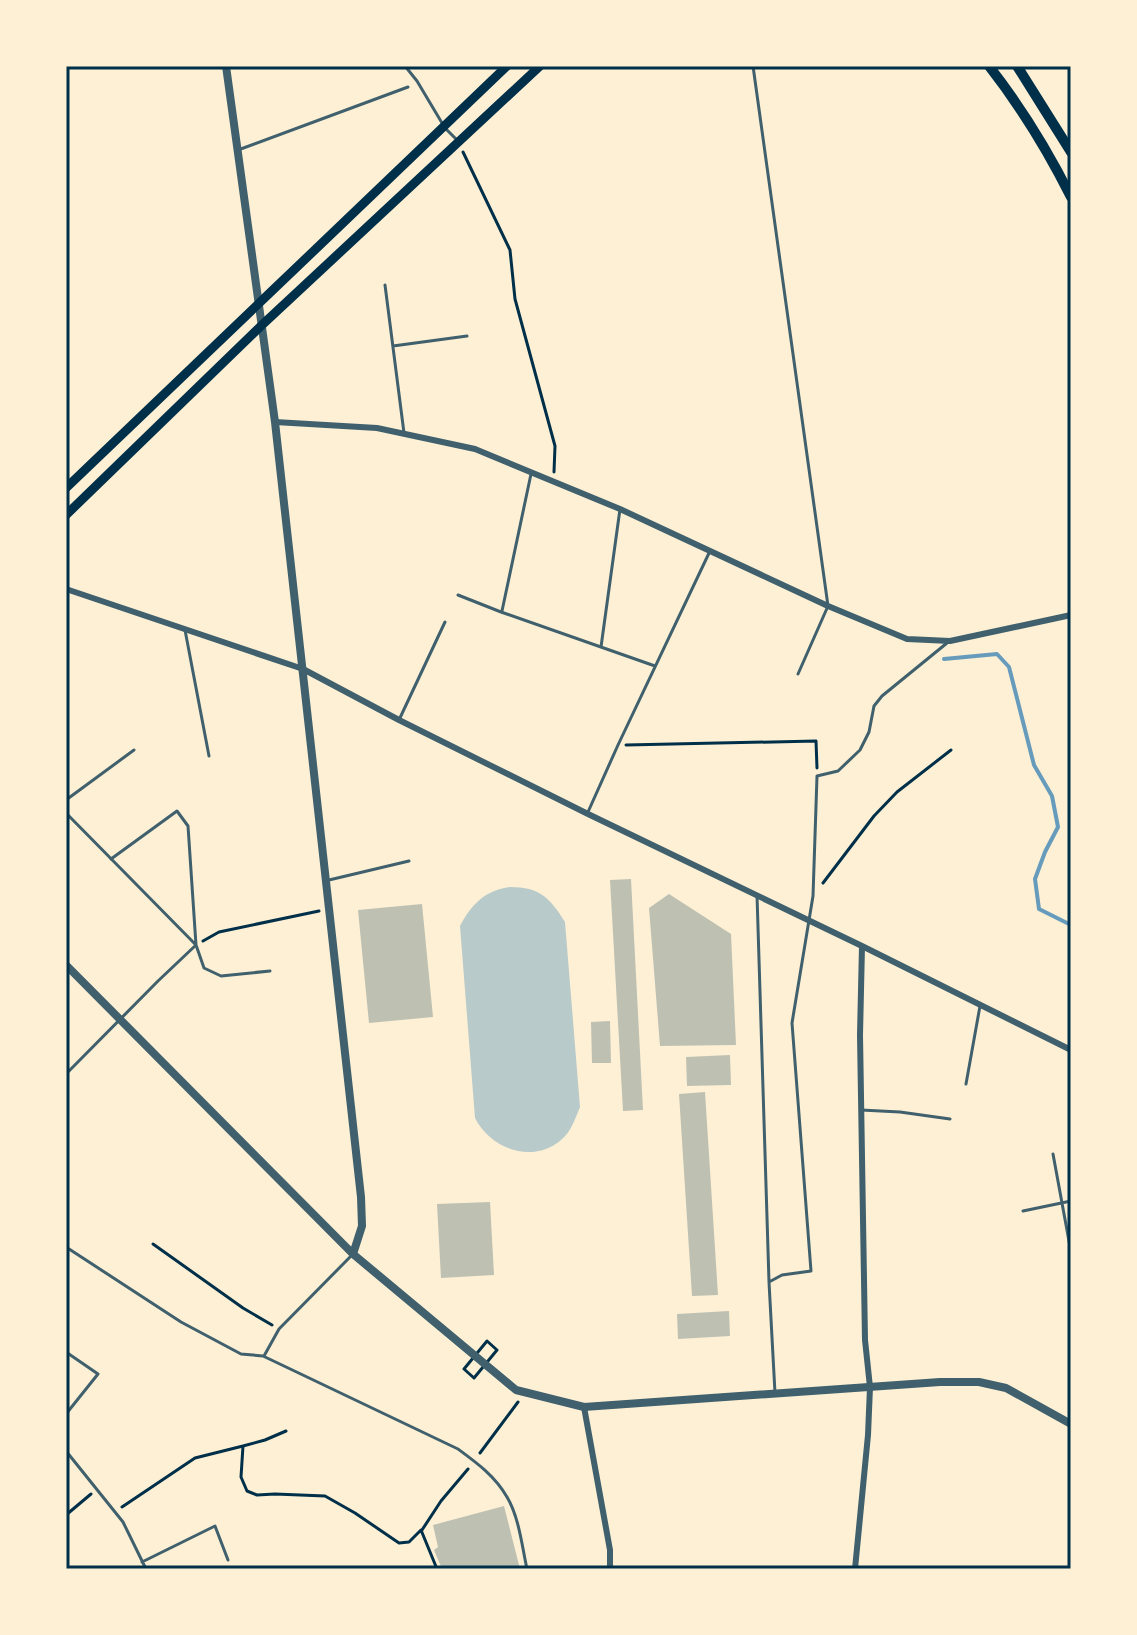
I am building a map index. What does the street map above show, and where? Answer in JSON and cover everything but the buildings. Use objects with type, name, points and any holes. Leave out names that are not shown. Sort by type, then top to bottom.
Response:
[{"type":"main road","points":[[66,488],[507,66]]},
{"type":"main road","points":[[66,515],[262,325],[540,66]]},
{"type":"main road","points":[[989,66],[1052,159],[1071,197]]},
{"type":"main road","points":[[1017,66],[1071,152]]},
{"type":"street","points":[[226,66],[275,422],[361,1197],[362,1226],[353,1254]]},
{"type":"street","points":[[275,422],[377,428],[475,449],[620,509],[828,606],[907,639],[950,641],[1071,615]]},
{"type":"street","points":[[66,589],[303,669],[588,814],[1071,1050]]},
{"type":"street","points":[[855,1569],[870,1387],[865,1340],[860,1035],[862,946]]},
{"type":"street","points":[[66,965],[353,1254],[516,1390],[584,1407],[940,1382],[979,1382],[1006,1388],[1071,1424]]},
{"type":"street","points":[[584,1407],[610,1550],[610,1569]]},
{"type":"lane","points":[[405,66],[458,142]]},
{"type":"lane","points":[[753,66],[828,606],[798,674]]},
{"type":"lane","points":[[238,150],[408,87]]},
{"type":"lane","points":[[385,285],[404,433]]},
{"type":"lane","points":[[393,346],[467,336]]},
{"type":"lane","points":[[501,612],[531,474]]},
{"type":"lane","points":[[601,647],[620,509]]},
{"type":"lane","points":[[588,814],[710,551]]},
{"type":"lane","points":[[458,595],[655,666]]},
{"type":"lane","points":[[399,720],[445,622]]},
{"type":"lane","points":[[185,629],[209,756]]},
{"type":"lane","points":[[769,1282],[782,1275],[811,1271],[792,1023],[813,896],[817,776],[838,771],[860,750],[869,732],[874,706],[882,696],[950,641]]},
{"type":"lane","points":[[66,800],[134,750]]},
{"type":"lane","points":[[110,859],[177,811],[188,826],[196,945],[204,968],[221,976],[270,971]]},
{"type":"lane","points":[[66,813],[196,945]]},
{"type":"lane","points":[[326,881],[409,861]]},
{"type":"lane","points":[[757,895],[775,1393]]},
{"type":"lane","points":[[66,1074],[196,945]]},
{"type":"lane","points":[[966,1084],[980,1005]]},
{"type":"lane","points":[[861,1110],[950,1119]]},
{"type":"lane","points":[[1053,1154],[1071,1252]]},
{"type":"lane","points":[[1023,1211],[1071,1201]]},
{"type":"lane","points":[[66,1247],[181,1322],[241,1354],[263,1356],[458,1449],[486,1470],[508,1498],[527,1569]]},
{"type":"lane","points":[[263,1356],[279,1329],[353,1254]]},
{"type":"lane","points":[[66,1352],[98,1374],[66,1414]]},
{"type":"lane","points":[[66,1451],[123,1522],[146,1569]]},
{"type":"lane","points":[[142,1562],[215,1526],[228,1560]]},
{"type":"path","points":[[458,142],[510,250],[515,299],[555,446],[553,483]]},
{"type":"path","points":[[618,745],[816,741],[817,776]]},
{"type":"path","points":[[813,896],[874,816],[897,792],[951,750]]},
{"type":"path","points":[[196,945],[219,932],[328,908]]},
{"type":"path","points":[[153,1244],[243,1308],[279,1329]]},
{"type":"path","points":[[482,1348],[487,1341],[497,1350]]},
{"type":"path","points":[[466,1367],[464,1369],[474,1378]]},
{"type":"path","points":[[115,1512],[195,1458],[265,1440],[286,1431]]},
{"type":"path","points":[[243,1446],[241,1477],[247,1491],[257,1495],[325,1496],[399,1543],[409,1542],[421,1530],[437,1569]]},
{"type":"path","points":[[66,1515],[97,1488]]},
{"type":"shaded area","points":[[510,887],[537,892],[554,906],[565,922],[580,1107],[564,1137],[550,1147],[525,1152],[501,1145],[482,1129],[475,1118],[460,926],[480,900],[493,891]]},
{"type":"waterway","points":[[944,659],[997,654],[1009,667],[1034,765],[1052,796],[1058,827],[1035,879],[1039,909],[1071,925]]}]
